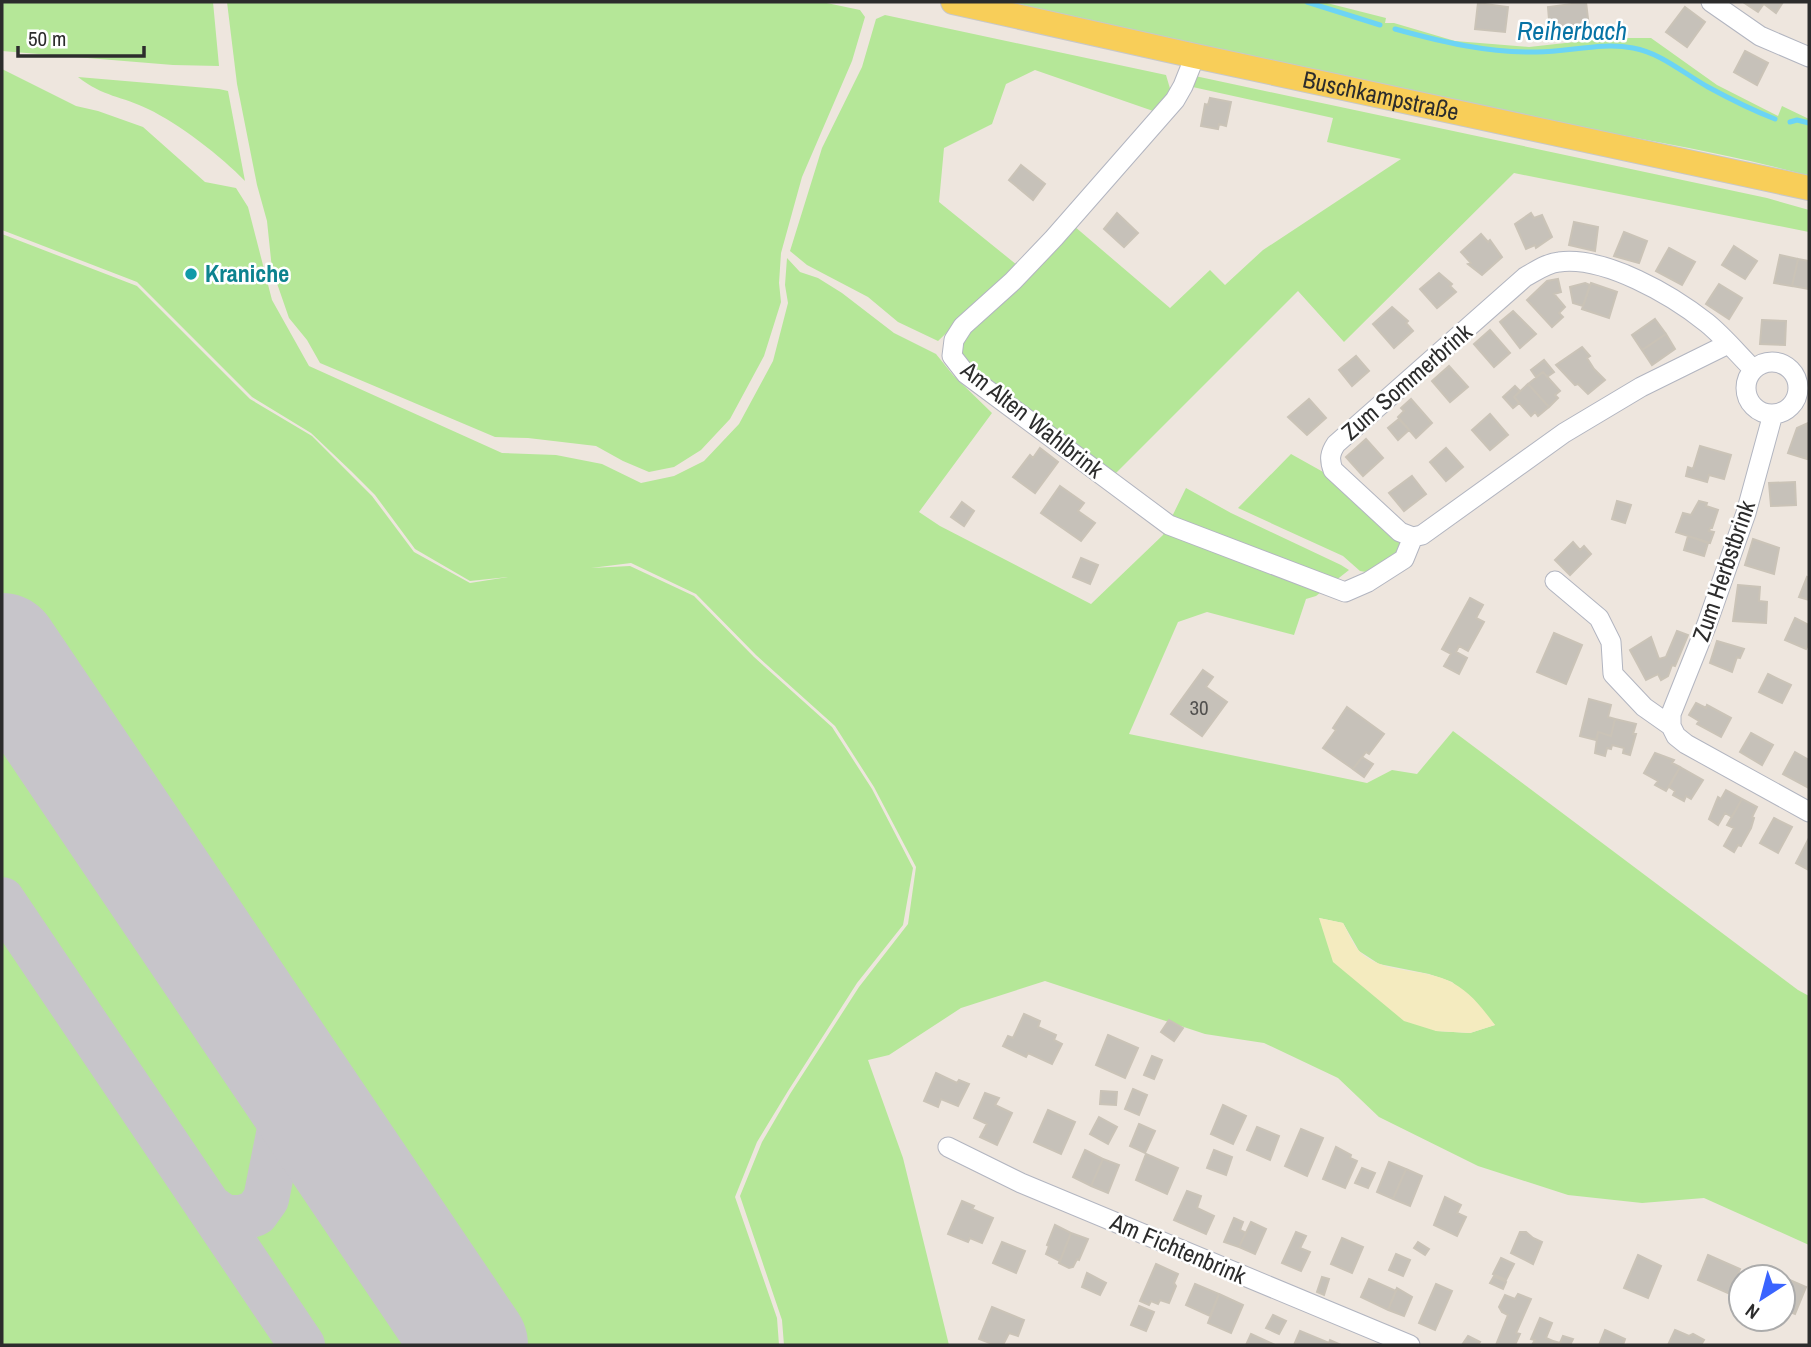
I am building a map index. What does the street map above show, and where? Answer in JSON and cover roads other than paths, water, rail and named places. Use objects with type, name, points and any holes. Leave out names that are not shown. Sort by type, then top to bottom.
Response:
[{"type":"main road","name":"Buschkampstraße","points":[[953,2],[1809,188]]},
{"type":"street","points":[[1711,2],[1760,36],[1809,57]]},
{"type":"street","name":"Am Alten Wahlbrink","points":[[1195,56],[1175,100],[1054,238],[1013,281],[963,326],[954,340],[952,356],[966,374],[1169,524],[1310,580],[1345,592],[1357,587],[1404,559],[1413,537]]},
{"type":"street","name":"Zum Sommerbrink","points":[[1413,537],[1400,532],[1334,470],[1330,462],[1331,453],[1336,444],[1525,277],[1541,267],[1576,261],[1624,275],[1683,306],[1708,324],[1753,369]]},
{"type":"street","points":[[1413,537],[1422,535],[1564,433],[1641,387],[1728,344]]},
{"type":"street","points":[[1768,362],[1779,363],[1804,384],[1793,404],[1784,412],[1773,414],[1758,410],[1747,396],[1746,385],[1753,369],[1768,362]]},
{"type":"street","name":"Zum Herbstbrink","points":[[1671,726],[1671,714],[1707,624],[1746,513],[1773,414]]},
{"type":"street","points":[[1555,581],[1599,618],[1611,642],[1614,674],[1644,706],[1671,726],[1676,736],[1809,812]]},
{"type":"street","name":"Am Fichtenbrink","points":[[948,1147],[1012,1179],[1410,1345]]},
{"type":"waterway","name":"Reiherbach","points":[[1307,2],[1380,25]]},
{"type":"waterway","name":"Reiherbach","points":[[1395,29],[1501,51],[1549,52],[1609,46],[1633,48],[1662,59],[1699,82],[1775,119]]},
{"type":"waterway","name":"Reiherbach","points":[[1790,122],[1797,120],[1809,123]]},
{"type":"place","name":"Kraniche","points":[[191,274]]}]
